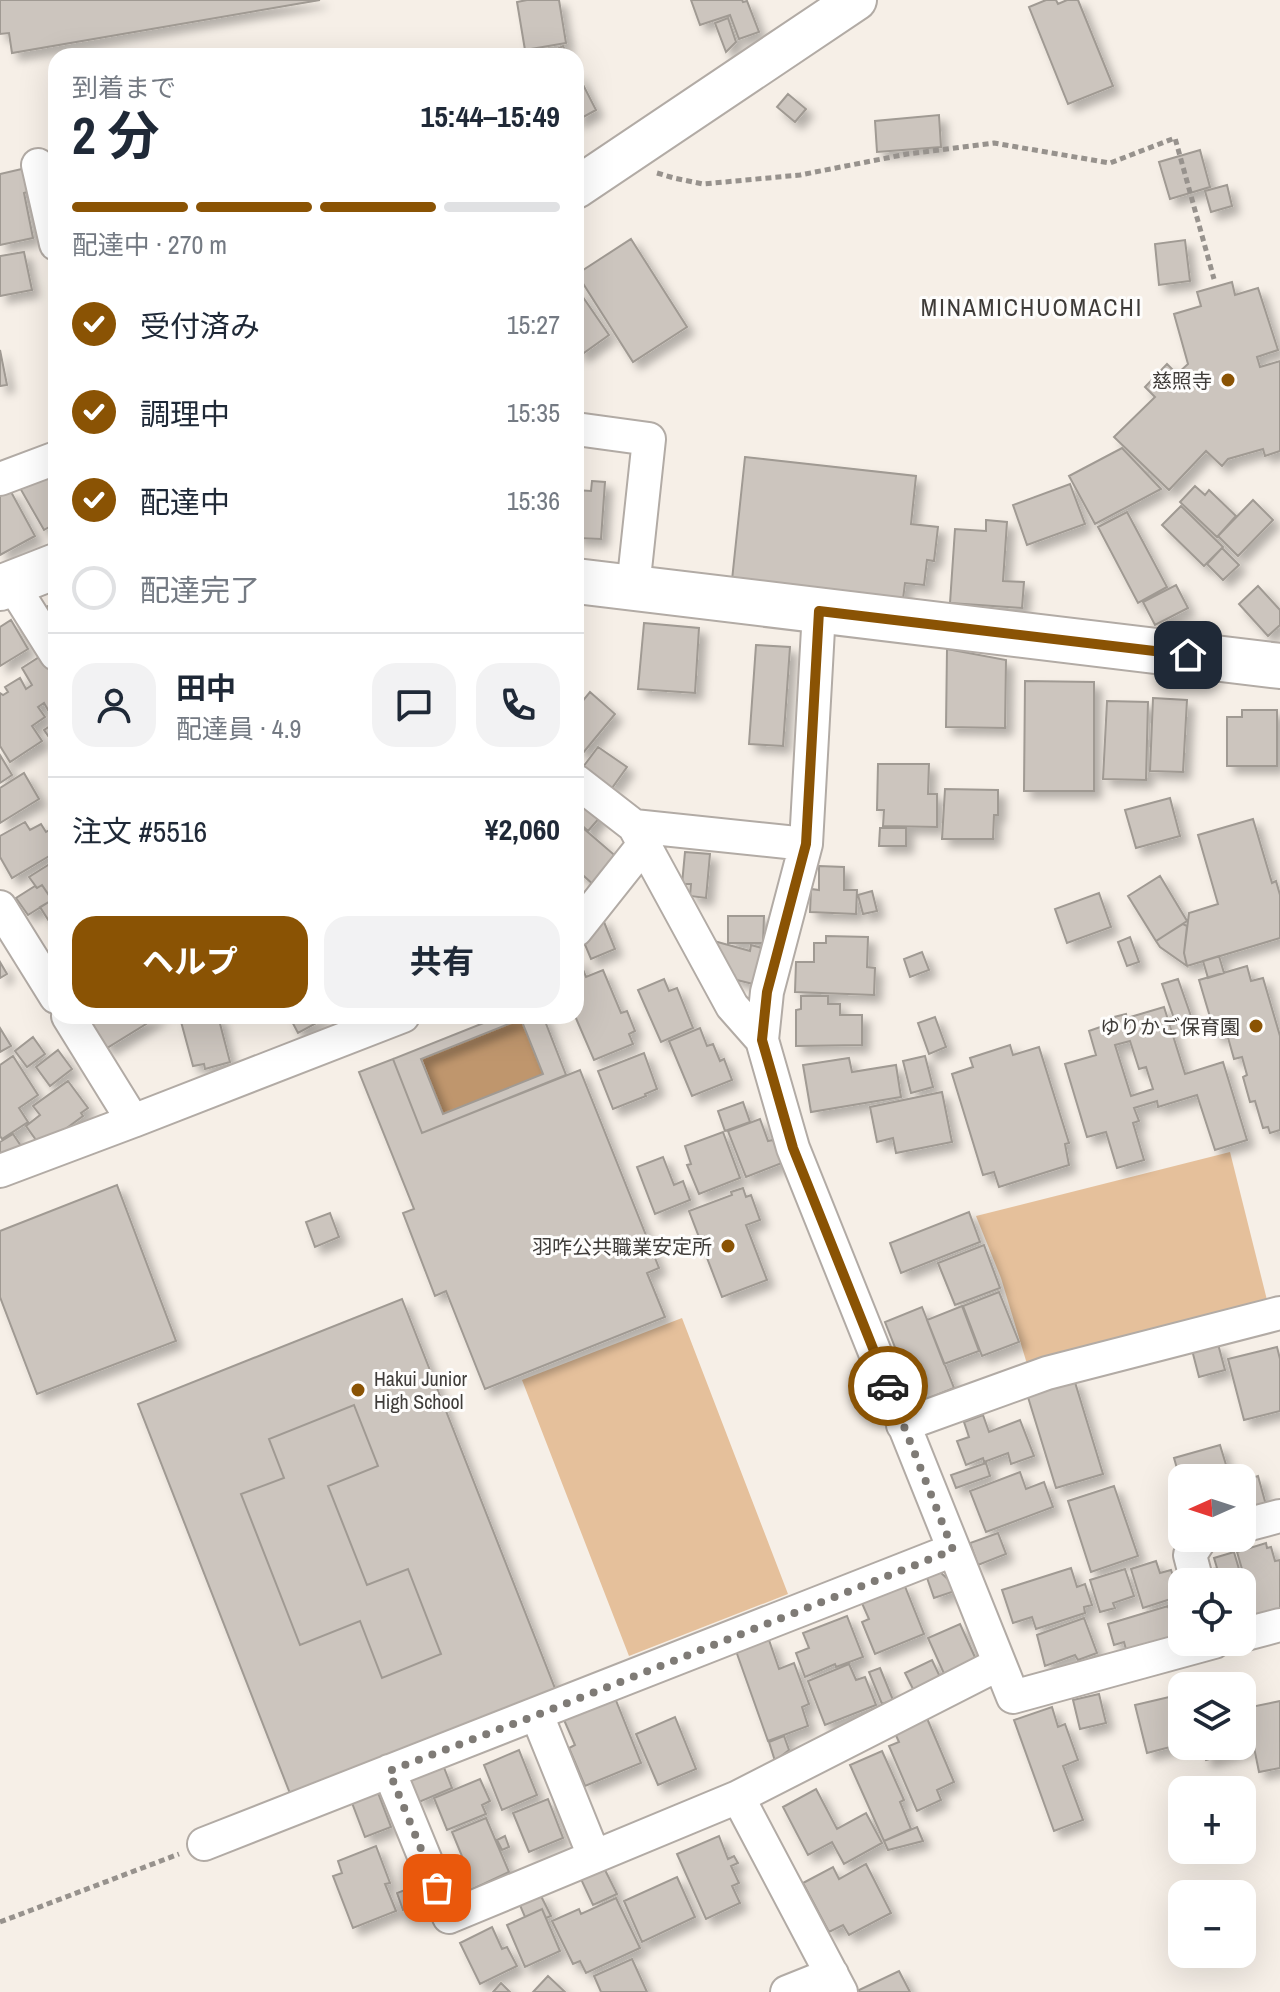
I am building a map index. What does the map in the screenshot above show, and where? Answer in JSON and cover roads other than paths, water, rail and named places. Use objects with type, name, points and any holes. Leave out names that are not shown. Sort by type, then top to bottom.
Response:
[{"type":"highway","points":[[4,585],[48,569]]},
{"type":"highway","points":[[584,582],[1280,666]]},
{"type":"street","points":[[584,182],[853,1]]},
{"type":"street","points":[[38,165],[48,209]]},
{"type":"street","points":[[584,430],[649,439],[633,588]]},
{"type":"street","points":[[0,479],[48,461]]},
{"type":"street","points":[[48,553],[4,585],[48,643]]},
{"type":"street","points":[[819,611],[806,844],[767,992],[762,1040],[793,1148],[1013,1697],[1168,1654]]},
{"type":"street","points":[[584,788],[640,834],[732,1006],[762,1040]]},
{"type":"street","points":[[640,834],[806,844]]},
{"type":"street","points":[[584,918],[640,834]]},
{"type":"street","points":[[0,907],[48,984]]},
{"type":"street","points":[[73,1024],[133,1121]]},
{"type":"street","points":[[0,1171],[382,1024]]},
{"type":"street","points":[[903,1425],[1047,1373],[1280,1313]]},
{"type":"street","points":[[1256,1522],[1280,1516]]},
{"type":"street","points":[[204,1844],[953,1550]]},
{"type":"street","points":[[1256,1631],[1280,1625]]},
{"type":"street","points":[[389,1771],[449,1917],[738,1797],[999,1664]]},
{"type":"street","points":[[537,1715],[594,1856]]},
{"type":"street","points":[[738,1797],[836,1983],[787,1992]]},
{"type":"place","name":"慈照寺","points":[[1228,380]]},
{"type":"place","name":"ゆりかご保育園","points":[[1256,1026]]},
{"type":"place","name":"羽咋公共職業安定所","points":[[728,1246]]},
{"type":"place","name":"Hakui Junior High School","points":[[358,1390]]},
{"type":"district","name":"MINAMICHUOMACHI","points":[[1032,307]]}]
